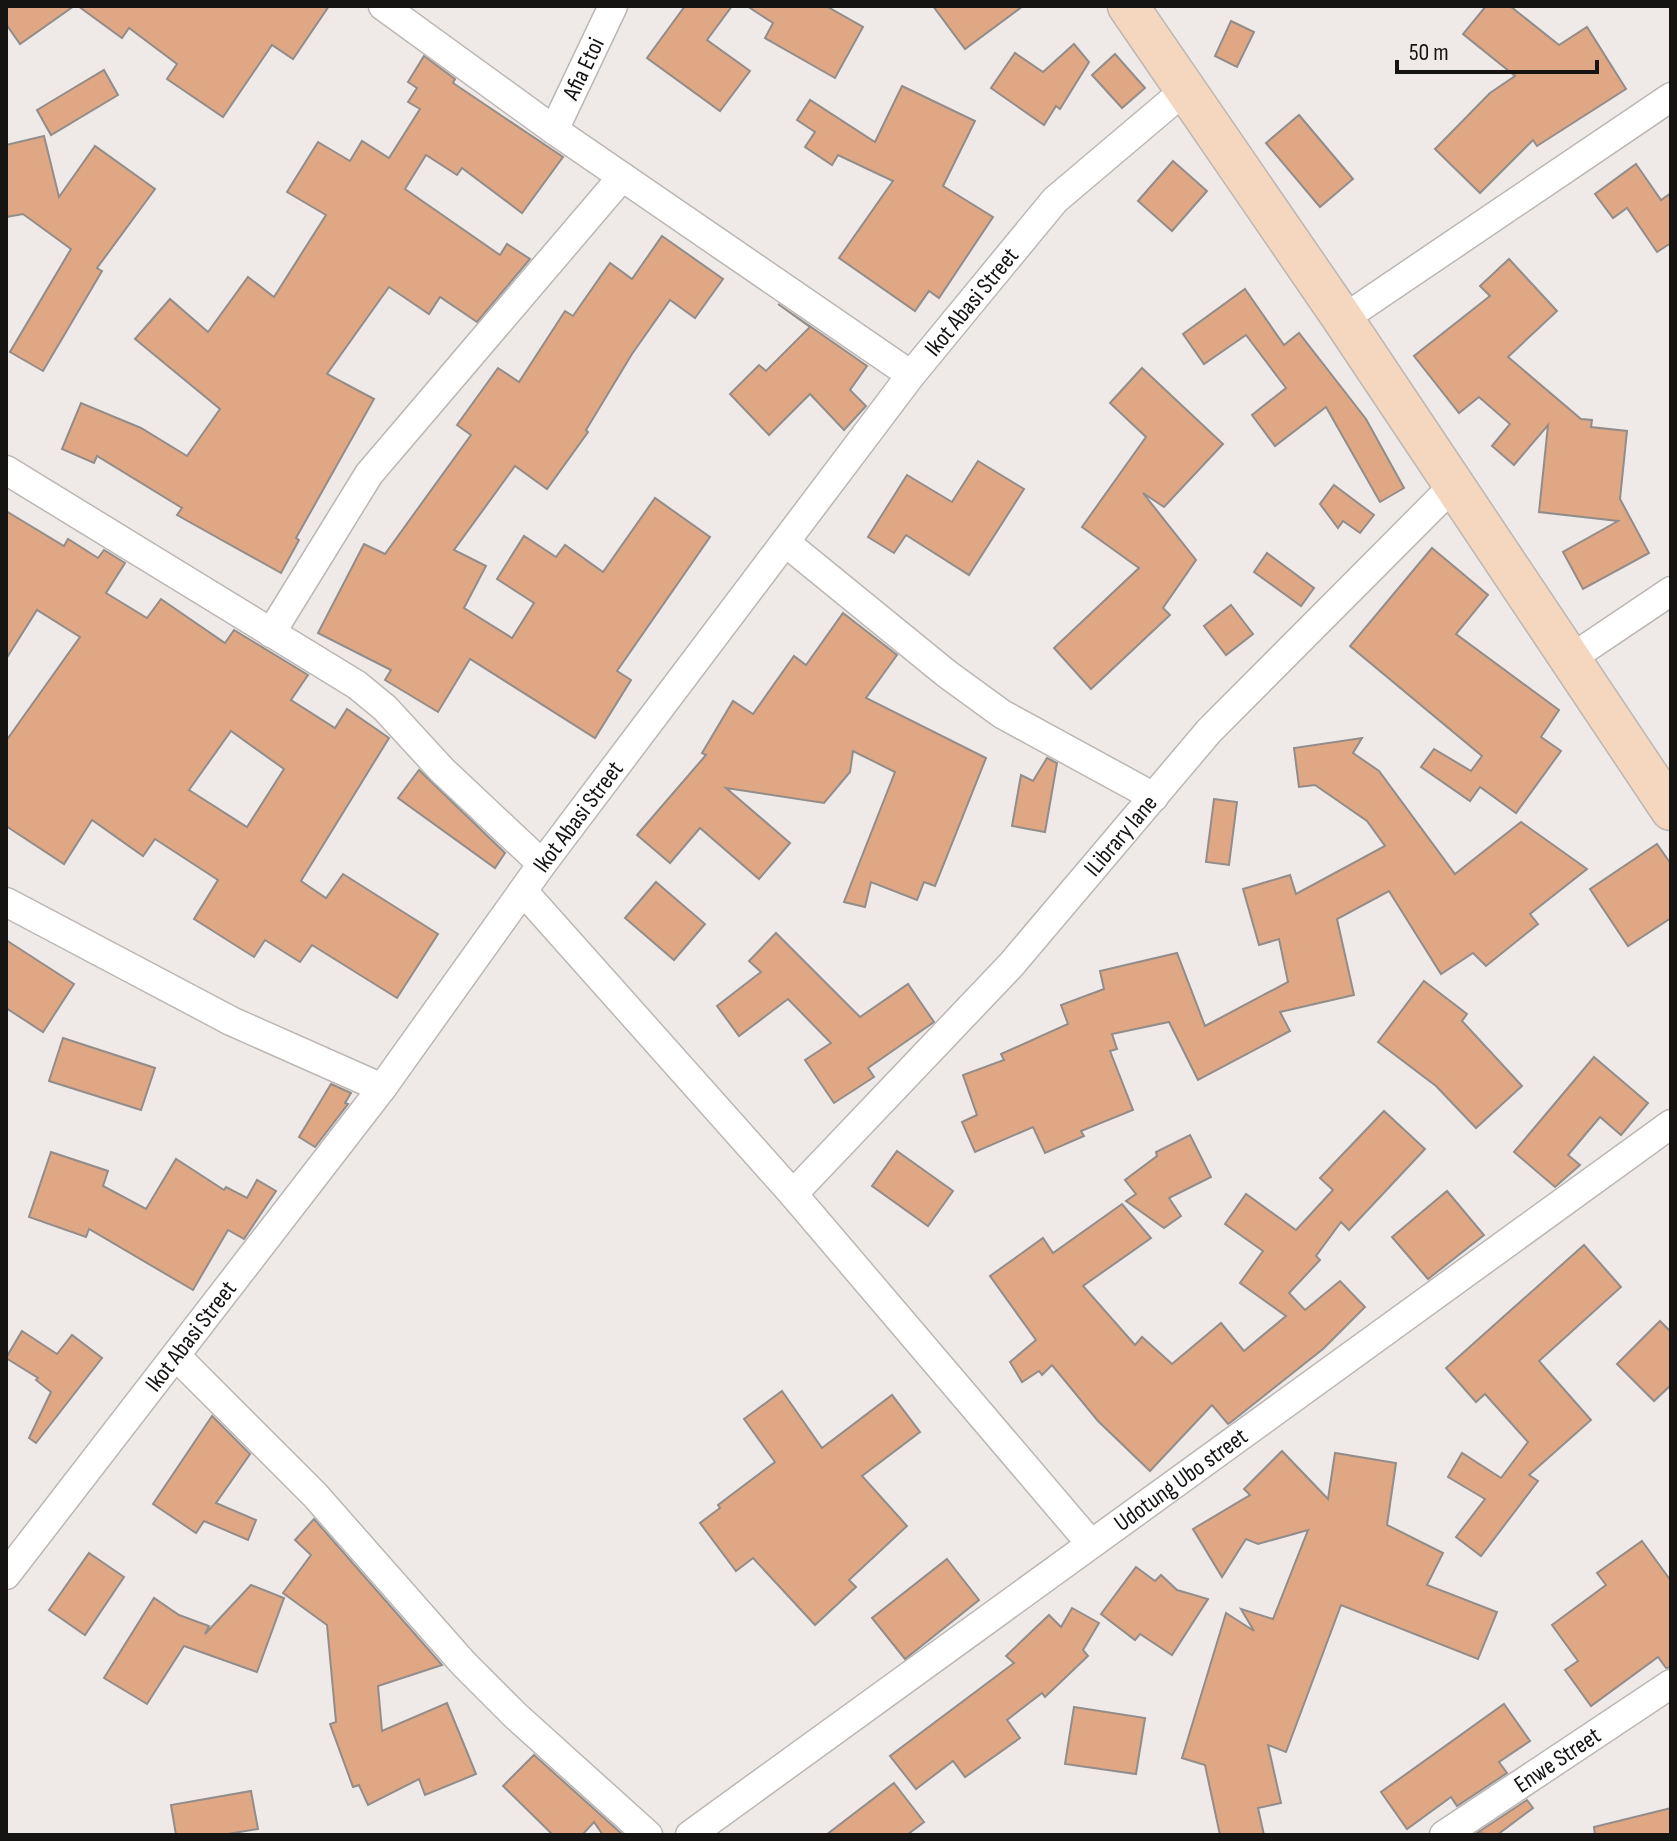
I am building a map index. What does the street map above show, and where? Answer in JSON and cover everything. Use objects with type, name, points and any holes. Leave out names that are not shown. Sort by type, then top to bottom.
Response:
[{"type":"street","points":[[383,6],[554,130],[911,375]]},
{"type":"street","name":"Afia Etoi","points":[[554,130],[613,6]]},
{"type":"street","points":[[1129,6],[1343,319],[1671,810]]},
{"type":"street","name":"Ikot Abasi Street","points":[[6,1575],[382,1088],[542,864],[911,375],[1055,200],[1185,90]]},
{"type":"street","points":[[1343,319],[1671,97]]},
{"type":"street","points":[[271,633],[369,474],[622,177]]},
{"type":"street","points":[[6,470],[357,685],[385,708],[442,770],[542,864]]},
{"type":"street","name":"lLibrary lane","points":[[793,1194],[1011,965],[1209,731],[1454,485]]},
{"type":"street","points":[[785,542],[947,674],[1002,714],[1154,797]]},
{"type":"street","points":[[1570,659],[1671,591]]},
{"type":"street","points":[[523,891],[793,1194],[1091,1544]]},
{"type":"street","points":[[6,902],[231,1021],[382,1088]]},
{"type":"street","name":"Udotung Ubo street","points":[[690,1835],[1671,1124]]},
{"type":"street","points":[[176,1356],[315,1495],[385,1578],[484,1684],[648,1835]]},
{"type":"street","name":"Enwe Street","points":[[1444,1835],[1671,1684]]},
{"type":"building","points":[[6,6],[74,6],[20,44],[6,24]]},
{"type":"building","points":[[78,6],[329,6],[293,59],[272,45],[223,117],[167,79],[177,64],[129,28],[122,38]]},
{"type":"building","points":[[685,6],[732,6],[707,40],[750,71],[720,111],[647,58]]},
{"type":"building","points":[[747,6],[826,6],[863,27],[835,78],[765,38],[773,23]]},
{"type":"building","points":[[933,6],[1023,6],[965,49]]},
{"type":"building","points":[[1486,6],[1510,6],[1559,45],[1587,27],[1626,89],[1537,146],[1533,140],[1480,193],[1435,149],[1490,93],[1515,76],[1463,34]]},
{"type":"building","points":[[1231,21],[1254,32],[1237,67],[1215,56]]},
{"type":"building","points":[[1074,44],[1089,62],[1060,109],[1056,106],[1044,125],[991,88],[1015,53],[1043,72]]},
{"type":"building","points":[[1115,54],[1145,88],[1122,108],[1092,75]]},
{"type":"building","points":[[424,56],[455,79],[453,83],[563,157],[522,213],[462,168],[457,175],[426,155],[405,189],[500,255],[507,244],[530,259],[477,322],[440,297],[429,314],[389,287],[327,374],[374,399],[296,538],[299,540],[281,573],[177,515],[182,508],[97,456],[94,463],[62,449],[81,403],[141,428],[187,456],[220,409],[135,339],[170,299],[208,332],[248,277],[274,297],[326,215],[287,192],[318,142],[350,161],[362,141],[389,158],[420,109],[408,102],[417,88],[408,82]]},
{"type":"building","points":[[104,70],[118,95],[51,135],[37,110]]},
{"type":"building","points":[[902,86],[975,121],[943,186],[993,217],[939,298],[929,291],[915,311],[839,258],[893,181],[838,155],[832,165],[805,147],[815,132],[797,120],[810,100],[875,142]]},
{"type":"building","points":[[1299,115],[1353,179],[1320,207],[1266,143]]},
{"type":"building","points":[[44,136],[59,197],[95,146],[155,189],[97,268],[102,271],[43,371],[10,352],[71,249],[23,214],[6,217],[6,145]]},
{"type":"building","points":[[1173,161],[1207,191],[1172,231],[1138,201]]},
{"type":"building","points":[[1636,164],[1661,200],[1671,193],[1671,243],[1657,252],[1627,208],[1613,218],[1595,194]]},
{"type":"building","points":[[662,236],[723,279],[695,318],[670,300],[632,354],[586,430],[588,432],[547,489],[515,466],[454,550],[486,566],[464,608],[512,638],[534,603],[497,579],[524,536],[556,557],[565,545],[603,572],[655,498],[710,537],[617,671],[631,680],[595,738],[470,659],[438,712],[385,680],[391,670],[318,633],[364,544],[385,554],[471,435],[457,425],[498,368],[519,382],[565,311],[573,316],[610,263],[632,279]]},
{"type":"building","points":[[1509,259],[1557,311],[1508,357],[1581,419],[1592,420],[1591,427],[1627,431],[1620,499],[1649,553],[1583,589],[1563,552],[1618,521],[1539,512],[1548,425],[1514,465],[1492,446],[1510,424],[1479,397],[1459,413],[1414,356],[1490,296],[1480,286]]},
{"type":"building","points":[[1245,289],[1284,345],[1299,333],[1366,419],[1404,488],[1380,502],[1326,407],[1275,446],[1252,415],[1286,388],[1246,335],[1204,364],[1183,334]]},
{"type":"building","points":[[778,304],[867,366],[850,390],[866,406],[844,430],[810,394],[769,435],[730,394],[759,365],[766,371],[810,327]]},
{"type":"building","points":[[1142,368],[1223,444],[1164,507],[1143,493],[1196,560],[1163,608],[1170,615],[1091,689],[1054,648],[1139,568],[1082,527],[1146,437],[1110,403]]},
{"type":"building","points":[[978,461],[1024,489],[969,575],[906,535],[894,553],[868,537],[907,475],[952,502]]},
{"type":"building","points":[[1334,485],[1374,515],[1360,533],[1343,521],[1338,528],[1320,504]]},
{"type":"building","points":[[6,511],[64,546],[68,539],[98,558],[104,550],[125,563],[106,593],[147,618],[161,599],[225,643],[234,630],[308,675],[291,700],[335,728],[347,709],[389,738],[301,881],[326,898],[343,874],[438,934],[397,998],[312,945],[300,962],[265,940],[254,957],[194,919],[218,880],[155,839],[143,856],[92,820],[64,864],[6,826],[6,741],[80,637],[37,610],[6,659]],"holes":[[[231,731],[284,769],[247,827],[189,790]]]},
{"type":"building","points":[[1432,548],[1488,595],[1456,634],[1559,710],[1541,737],[1561,751],[1516,813],[1480,787],[1470,801],[1421,767],[1434,749],[1471,771],[1482,756],[1350,646]]},
{"type":"building","points":[[1267,553],[1314,588],[1301,606],[1254,572]]},
{"type":"building","points":[[1231,605],[1253,634],[1226,655],[1204,626]]},
{"type":"building","points":[[843,613],[897,655],[866,698],[986,758],[935,886],[924,882],[917,900],[871,882],[865,907],[844,902],[895,772],[853,751],[850,772],[824,803],[726,788],[790,843],[759,879],[700,828],[670,863],[637,835],[706,755],[702,753],[733,701],[753,714],[794,656],[806,665]]},
{"type":"building","points":[[1362,738],[1353,753],[1379,771],[1455,874],[1521,822],[1587,869],[1530,914],[1538,924],[1486,966],[1473,953],[1441,974],[1389,891],[1337,919],[1354,995],[1280,1012],[1290,1031],[1198,1080],[1169,1022],[1112,1034],[1117,1049],[1110,1051],[1133,1110],[1081,1131],[1084,1136],[1045,1153],[1033,1127],[975,1152],[962,1122],[977,1115],[963,1075],[1004,1060],[1001,1054],[1068,1024],[1061,1005],[1104,989],[1100,971],[1177,953],[1205,1026],[1288,982],[1279,939],[1259,945],[1243,889],[1290,875],[1296,894],[1385,846],[1367,821],[1315,785],[1299,787],[1294,748]]},
{"type":"building","points":[[1047,758],[1057,763],[1045,832],[1012,826],[1021,775],[1033,781]]},
{"type":"building","points":[[419,770],[505,853],[495,868],[398,798]]},
{"type":"building","points":[[1214,799],[1237,802],[1229,865],[1206,862]]},
{"type":"building","points":[[1657,844],[1671,864],[1671,918],[1628,946],[1590,889]]},
{"type":"building","points":[[656,882],[705,924],[674,960],[625,918]]},
{"type":"building","points":[[776,933],[860,1017],[908,984],[934,1022],[868,1068],[874,1077],[834,1103],[805,1060],[831,1043],[788,999],[739,1036],[717,1006],[761,972],[749,961]]},
{"type":"building","points":[[6,940],[74,984],[43,1032],[6,1008]]},
{"type":"building","points":[[1424,981],[1467,1014],[1462,1021],[1522,1086],[1476,1128],[1436,1086],[1378,1042]]},
{"type":"building","points":[[63,1038],[155,1068],[141,1110],[49,1081]]},
{"type":"building","points":[[1594,1057],[1648,1103],[1621,1135],[1600,1117],[1568,1155],[1580,1165],[1555,1187],[1514,1152]]},
{"type":"building","points":[[331,1084],[351,1093],[345,1103],[348,1104],[315,1147],[299,1137]]},
{"type":"building","points":[[1384,1111],[1425,1149],[1349,1230],[1341,1222],[1316,1256],[1320,1260],[1289,1293],[1305,1310],[1340,1281],[1365,1307],[1323,1349],[1231,1422],[1228,1424],[1212,1405],[1150,1471],[1098,1421],[1052,1365],[1042,1375],[1039,1371],[1022,1382],[1010,1362],[1036,1340],[990,1276],[1043,1238],[1053,1253],[1122,1204],[1151,1238],[1083,1286],[1135,1345],[1142,1337],[1172,1364],[1221,1323],[1244,1351],[1286,1316],[1240,1283],[1263,1251],[1225,1224],[1246,1194],[1296,1230],[1333,1190],[1320,1178]]},
{"type":"building","points":[[1190,1135],[1211,1177],[1169,1198],[1181,1216],[1164,1228],[1126,1201],[1136,1194],[1125,1180],[1157,1156],[1156,1152]]},
{"type":"building","points":[[897,1151],[953,1191],[928,1226],[872,1186]]},
{"type":"building","points":[[51,1152],[108,1171],[103,1186],[146,1209],[176,1159],[224,1190],[226,1187],[247,1198],[257,1180],[276,1191],[244,1239],[228,1230],[193,1290],[89,1229],[86,1237],[29,1217]]},
{"type":"building","points":[[1447,1191],[1484,1235],[1428,1279],[1392,1237]]},
{"type":"building","points":[[1584,1245],[1621,1287],[1539,1361],[1591,1420],[1529,1475],[1538,1481],[1481,1556],[1456,1537],[1485,1499],[1448,1477],[1462,1453],[1501,1478],[1528,1442],[1485,1394],[1476,1402],[1446,1368]]},
{"type":"building","points":[[1660,1321],[1671,1332],[1671,1385],[1654,1401],[1617,1364]]},
{"type":"building","points":[[22,1331],[57,1354],[72,1335],[102,1358],[36,1443],[29,1438],[51,1392],[36,1380],[38,1378],[6,1358]]},
{"type":"building","points":[[782,1391],[822,1448],[892,1395],[920,1432],[862,1476],[907,1526],[849,1580],[856,1587],[815,1625],[753,1558],[736,1571],[700,1523],[720,1508],[718,1505],[775,1462],[744,1419]]},
{"type":"building","points":[[212,1416],[250,1454],[216,1503],[256,1520],[248,1540],[204,1521],[196,1533],[153,1504]]},
{"type":"building","points":[[1282,1451],[1328,1499],[1335,1453],[1396,1463],[1387,1525],[1443,1553],[1427,1585],[1497,1612],[1478,1659],[1341,1605],[1286,1752],[1268,1745],[1281,1803],[1258,1808],[1264,1835],[1220,1835],[1205,1765],[1182,1758],[1226,1613],[1254,1631],[1241,1609],[1273,1619],[1308,1530],[1258,1544],[1246,1539],[1222,1577],[1193,1529],[1250,1495],[1244,1489]]},
{"type":"building","points":[[314,1519],[442,1665],[378,1686],[382,1731],[447,1703],[476,1774],[425,1795],[419,1779],[368,1805],[359,1785],[353,1787],[330,1724],[336,1722],[327,1625],[283,1593],[311,1555],[295,1540]]},
{"type":"building","points":[[1642,1541],[1671,1581],[1671,1667],[1666,1668],[1658,1657],[1591,1706],[1565,1670],[1578,1661],[1552,1625],[1606,1585],[1597,1573]]},
{"type":"building","points":[[89,1553],[124,1577],[85,1635],[49,1610]]},
{"type":"building","points":[[947,1559],[979,1600],[905,1659],[872,1618]]},
{"type":"building","points":[[1136,1567],[1155,1581],[1161,1575],[1177,1590],[1208,1599],[1172,1655],[1140,1634],[1135,1640],[1101,1614]]},
{"type":"building","points":[[251,1585],[284,1598],[257,1672],[184,1646],[147,1704],[104,1678],[154,1598],[179,1615],[209,1626],[205,1634]]},
{"type":"building","points":[[1072,1608],[1099,1623],[1083,1650],[1088,1656],[1045,1697],[1042,1693],[1007,1720],[1020,1738],[965,1777],[953,1761],[916,1789],[890,1756],[1014,1663],[1006,1656],[1049,1615],[1061,1627]]},
{"type":"building","points":[[1504,1704],[1530,1741],[1499,1762],[1507,1773],[1457,1806],[1451,1797],[1407,1829],[1381,1792]]},
{"type":"building","points":[[1074,1707],[1145,1718],[1136,1774],[1065,1764]]},
{"type":"building","points":[[534,1755],[623,1835],[603,1835],[594,1822],[582,1835],[553,1835],[503,1786]]},
{"type":"building","points":[[894,1783],[924,1822],[907,1835],[826,1835]]},
{"type":"building","points":[[251,1791],[258,1829],[222,1835],[176,1835],[171,1805]]},
{"type":"building","points":[[1527,1800],[1533,1808],[1497,1835],[1477,1833]]},
{"type":"building","points":[[1671,1808],[1671,1835],[1595,1835],[1594,1827]]}]
